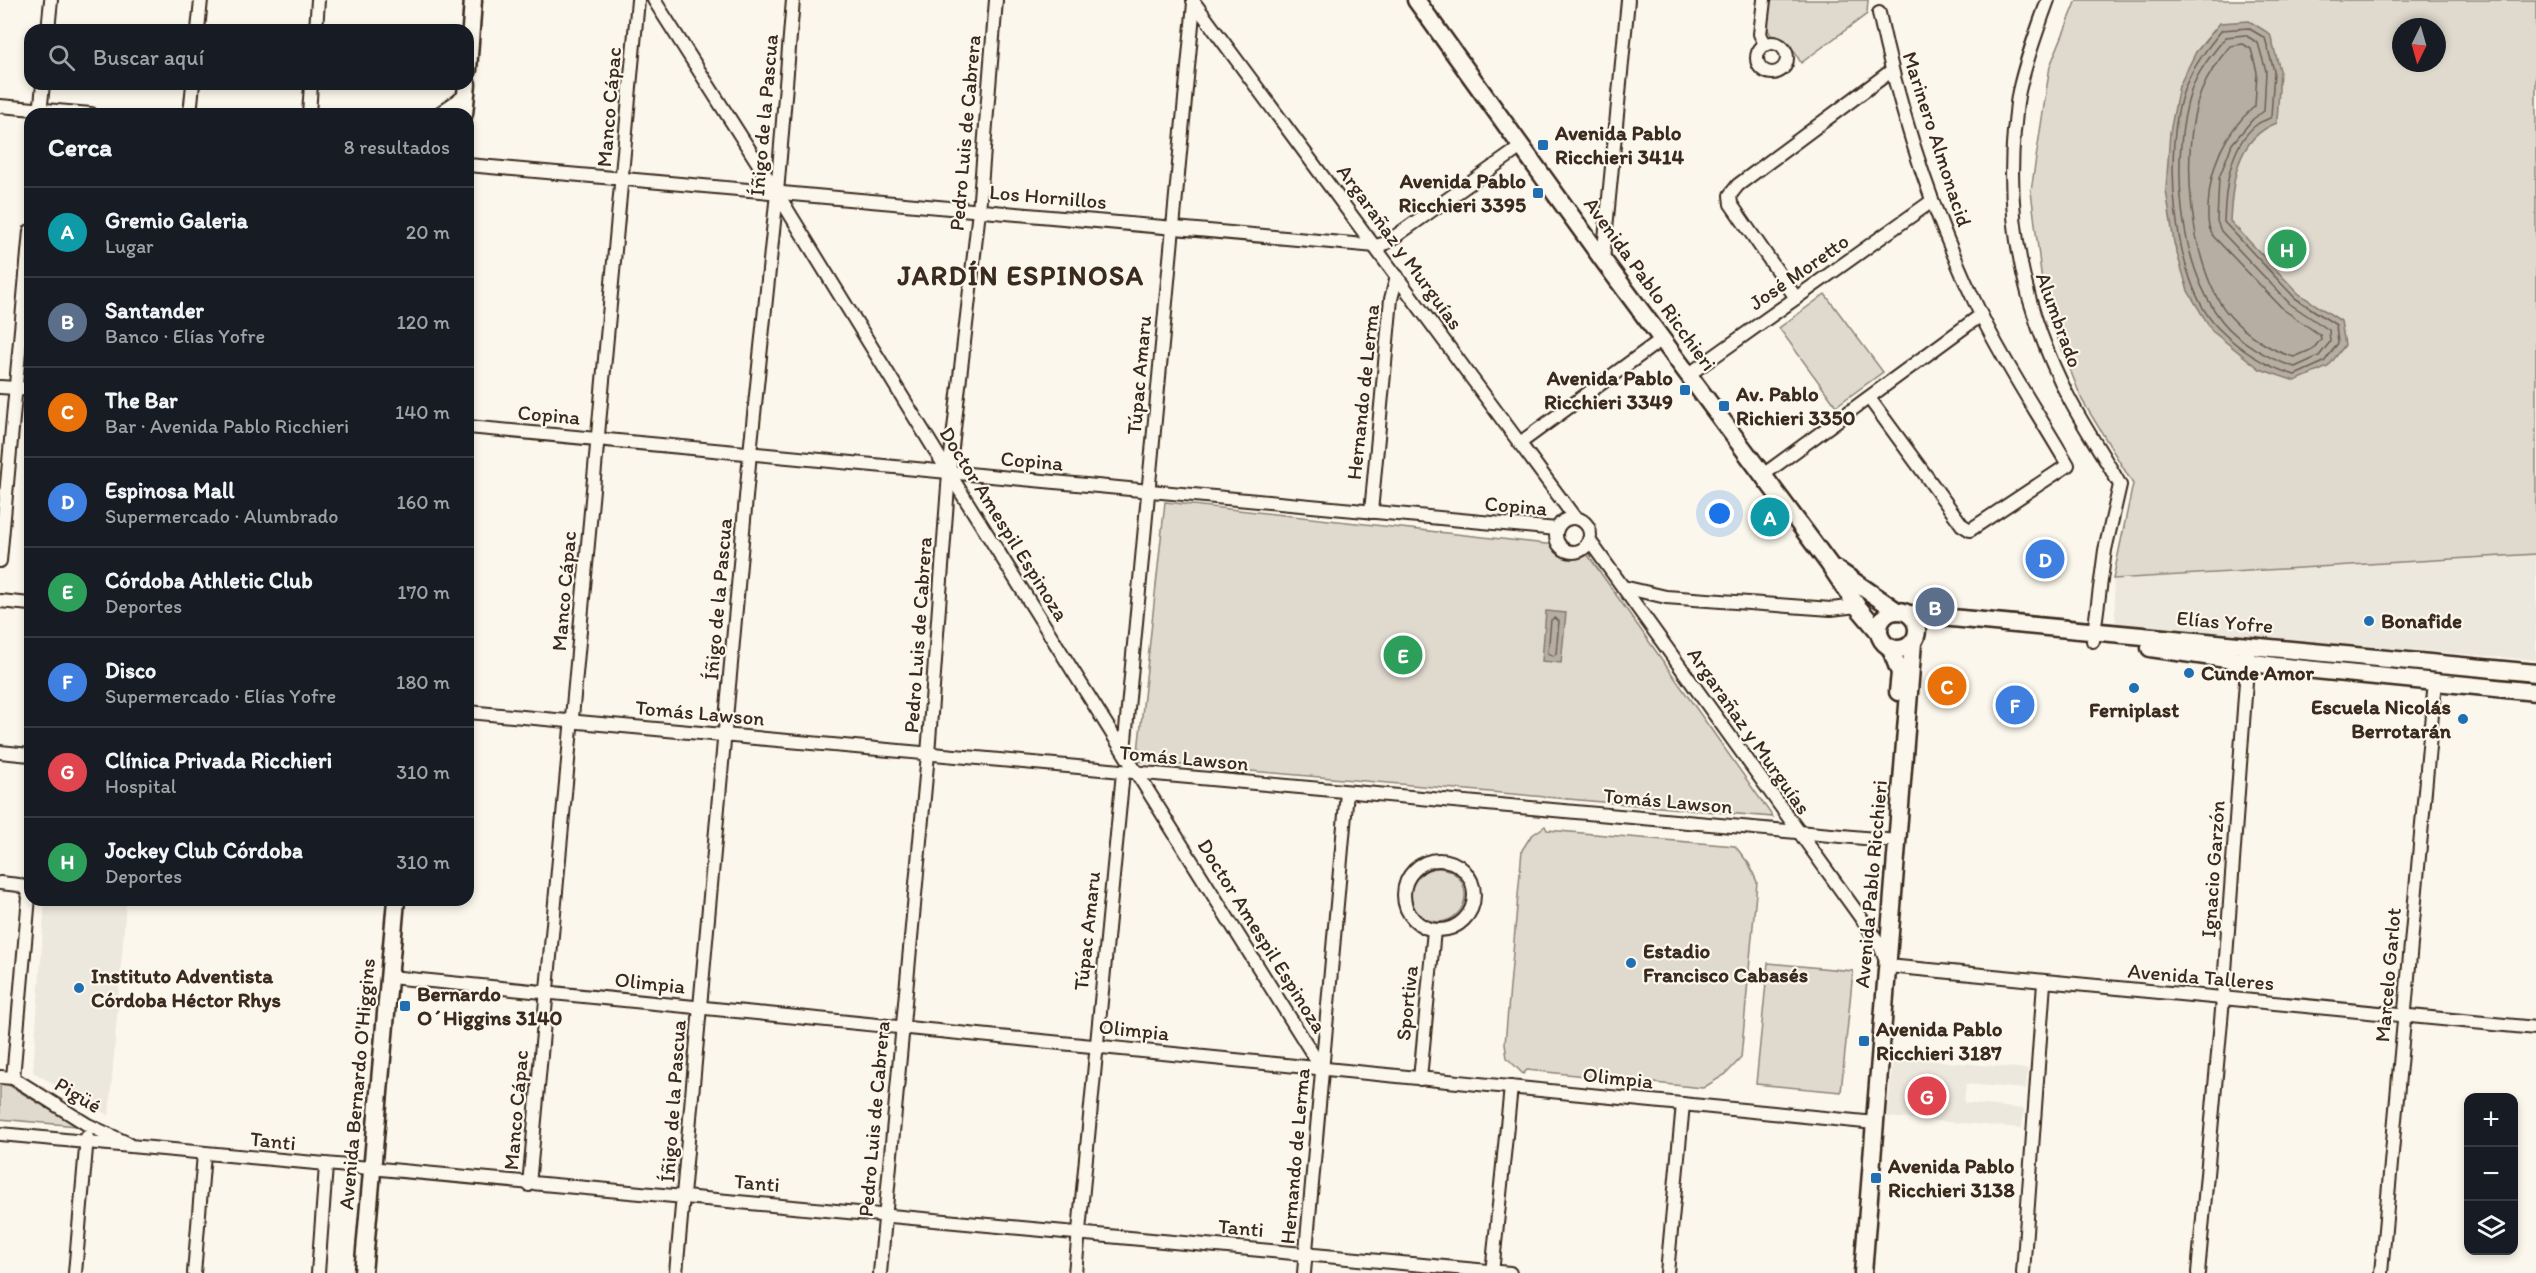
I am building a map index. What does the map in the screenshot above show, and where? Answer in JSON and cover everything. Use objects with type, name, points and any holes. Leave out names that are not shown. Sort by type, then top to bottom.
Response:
[{"type":"main road","points":[[471,24],[473,0]]},
{"type":"main road","name":"Avenida Pablo Ricchieri","points":[[1416,0],[1603,260],[1829,564],[1857,606],[1879,632]]},
{"type":"main road","points":[[464,108],[466,90]]},
{"type":"main road","name":"Avenida Pablo Ricchieri","points":[[1829,564],[1903,612]]},
{"type":"main road","points":[[1903,612],[1917,624],[1915,639],[1903,648],[1890,647],[1885,644],[1879,632],[1886,615],[1903,612]]},
{"type":"main road","name":"Elías Yofre","points":[[1903,612],[2536,692]]},
{"type":"main road","name":"Elías Yofre","points":[[1915,639],[1936,627],[2093,637]]},
{"type":"main road","name":"Avenida Pablo Ricchieri","points":[[1863,1273],[1879,943],[1915,639]]},
{"type":"main road","name":"Avenida Pablo Ricchieri","points":[[1853,1273],[1888,966],[1900,674],[1890,647]]},
{"type":"main road","name":"Elías Yofre","points":[[2248,655],[2536,674]]},
{"type":"main road","name":"Avenida Bernardo O'Higgins","points":[[363,1273],[396,906]]},
{"type":"street","points":[[49,24],[51,0]]},
{"type":"street","points":[[199,24],[201,0]]},
{"type":"street","points":[[316,24],[318,0]]},
{"type":"street","name":"Manco Cápac","points":[[529,1185],[638,0]]},
{"type":"street","name":"Doctor Amespil Espinoza","points":[[654,0],[777,193],[949,473],[1322,1069]]},
{"type":"street","name":"Íñigo de la Pascua","points":[[676,1273],[685,1197],[750,453],[777,193],[793,0]]},
{"type":"street","name":"Pedro Luis de Cabrera","points":[[880,1273],[928,754],[949,473],[979,211],[996,0]]},
{"type":"street","points":[[1603,260],[1628,0]]},
{"type":"street","points":[[1764,0],[1760,34],[1765,44]]},
{"type":"street","name":"Alumbrado","points":[[2048,0],[2031,46],[2018,93],[2011,161],[2013,215],[2019,266],[2031,310],[2061,383],[2120,485],[2105,550],[2093,637]]},
{"type":"street","name":"Túpac Amaru","points":[[1124,751],[1193,2]]},
{"type":"street","name":"Argarañaz y Murguías","points":[[1193,2],[1376,246],[1575,518]]},
{"type":"street","name":"Marinero Almonacid","points":[[1869,398],[1962,525],[1970,530],[2068,465],[1981,315],[1932,201],[1891,70],[1879,13]]},
{"type":"street","points":[[1796,298],[1731,204],[1730,195],[1738,185],[1891,70]]},
{"type":"street","points":[[40,108],[42,90]]},
{"type":"street","points":[[191,108],[192,90]]},
{"type":"street","points":[[309,108],[311,90]]},
{"type":"street","points":[[445,108],[465,90]]},
{"type":"street","points":[[0,106],[24,110]]},
{"type":"street","points":[[1376,246],[1386,243],[1521,147]]},
{"type":"street","name":"Los Hornillos","points":[[474,166],[1376,246]]},
{"type":"street","name":"José Moretto","points":[[1688,375],[1932,201]]},
{"type":"street","name":"Hernando de Lerma","points":[[1371,512],[1391,298],[1397,276]]},
{"type":"street","points":[[0,561],[24,298]]},
{"type":"street","points":[[1763,475],[1981,315]]},
{"type":"street","points":[[1520,443],[1662,339]]},
{"type":"street","points":[[0,387],[24,389]]},
{"type":"street","name":"Copina","points":[[474,428],[1557,529]]},
{"type":"street","points":[[1575,518],[1588,526],[1590,540],[1583,549],[1568,551],[1559,544],[1557,529],[1564,521],[1575,518]]},
{"type":"street","name":"Argarañaz y Murguías","points":[[1590,540],[1797,832],[1879,943]]},
{"type":"street","points":[[1623,587],[1666,597],[1831,609],[1857,606]]},
{"type":"street","points":[[1641,611],[1658,598],[1666,597]]},
{"type":"street","points":[[0,601],[24,603]]},
{"type":"street","name":"Ignacio Garzón","points":[[2198,1273],[2223,999],[2248,655]]},
{"type":"street","name":"Marcelo Garlot","points":[[2381,1273],[2435,681]]},
{"type":"street","name":"Tomás Lawson","points":[[474,713],[1892,841]]},
{"type":"street","points":[[0,752],[24,754]]},
{"type":"street","name":"Túpac Amaru","points":[[1075,1273],[1123,772]]},
{"type":"street","name":"Hernando de Lerma","points":[[1304,1273],[1347,792]]},
{"type":"street","points":[[1445,860],[1466,872],[1472,883],[1474,895],[1466,917],[1457,925],[1434,930],[1414,920],[1404,900],[1404,890],[1407,879],[1422,864],[1445,860]]},
{"type":"street","points":[[0,883],[19,885],[24,888]]},
{"type":"street","points":[[13,1078],[28,906]]},
{"type":"street","name":"Sportiva","points":[[1420,1079],[1434,930]]},
{"type":"street","points":[[1879,943],[1888,966]]},
{"type":"street","name":"Avenida Talleres","points":[[1888,966],[2044,983],[2536,1028]]},
{"type":"street","name":"Olimpia","points":[[390,977],[1870,1122]]},
{"type":"street","points":[[2023,1273],[2044,983]]},
{"type":"street","name":"Pigüé","points":[[0,1077],[13,1078],[88,1125],[137,1148]]},
{"type":"street","points":[[1492,1272],[1511,1087]]},
{"type":"street","points":[[1667,1273],[1683,1104]]},
{"type":"street","points":[[75,1273],[88,1125]]},
{"type":"street","name":"Tanti","points":[[0,1134],[529,1185],[885,1214],[1510,1273]]},
{"type":"street","points":[[194,1273],[204,1154]]},
{"type":"street","points":[[318,1273],[326,1166]]},
{"type":"shaded area","points":[[1770,0],[1868,0],[1867,14],[1801,63],[1790,44],[1771,35],[1767,28]]},
{"type":"shaded area","points":[[2077,0],[2536,0],[2536,554],[2113,579],[2133,484],[2082,400],[2045,306],[2031,191],[2050,66]]},
{"type":"shaded area","points":[[1825,294],[1883,372],[1836,406],[1779,328]]},
{"type":"shaded area","points":[[1165,502],[1583,548],[1773,817],[1137,761]]},
{"type":"shaded area","points":[[2536,554],[2536,660],[2116,626],[2113,579]]},
{"type":"shaded area","name":"Estadio Francisco Cabasés","points":[[1545,826],[1547,830],[1735,846],[1749,864],[1757,882],[1741,1058],[1726,1074],[1703,1088],[1527,1070],[1523,1074],[1507,1058],[1505,1044],[1522,850],[1531,836]]},
{"type":"shaded area","points":[[1438,868],[1448,870],[1457,876],[1463,885],[1465,895],[1463,905],[1457,914],[1448,920],[1438,922],[1428,920],[1419,914],[1413,905],[1411,895],[1413,885],[1419,876],[1428,870]]},
{"type":"shaded area","name":"Instituto Adventista Córdoba Héctor Rhys","points":[[45,906],[126,906],[109,1116],[33,1072]]},
{"type":"shaded area","points":[[1768,963],[1853,971],[1841,1092],[1756,1084]]},
{"type":"shaded area","points":[[1893,1057],[2028,1069],[2026,1089],[1966,1084],[1964,1103],[2024,1109],[2022,1128],[1887,1117]]},
{"type":"shaded area","points":[[0,1083],[7,1084],[77,1126],[0,1119]]},
{"type":"water","points":[[2249,21],[2270,34],[2280,70],[2277,123],[2263,130],[2253,139],[2239,163],[2232,192],[2230,221],[2299,294],[2341,321],[2345,345],[2328,367],[2295,381],[2260,369],[2212,331],[2188,291],[2174,243],[2166,190],[2170,132],[2179,86],[2196,52],[2220,23]]},
{"type":"water","points":[[1546,611],[1566,613],[1561,663],[1542,661]]},
{"type":"place","name":"Avenida Pablo Ricchieri 3414","points":[[1543,145]]},
{"type":"place","name":"Avenida Pablo Ricchieri 3395","points":[[1538,193]]},
{"type":"place","name":"Jockey Club Córdoba","points":[[2287,249]]},
{"type":"place","name":"Avenida Pablo Ricchieri 3349","points":[[1685,390]]},
{"type":"place","name":"Av. Pablo Richieri 3350","points":[[1724,406]]},
{"type":"place","name":"Gremio Galeria","points":[[1770,517]]},
{"type":"place","name":"Espinosa Mall","points":[[2045,559]]},
{"type":"place","name":"Santander","points":[[1935,607]]},
{"type":"place","name":"Bonafide","points":[[2369,621]]},
{"type":"place","name":"Córdoba Athletic Club","points":[[1403,655]]},
{"type":"place","name":"Cunde Amor","points":[[2189,673]]},
{"type":"place","name":"The Bar","points":[[1947,686]]},
{"type":"place","name":"Ferniplast","points":[[2134,688]]},
{"type":"place","name":"Disco","points":[[2015,705]]},
{"type":"place","name":"Escuela Nicolás Berrotarán","points":[[2463,719]]},
{"type":"place","name":"Estadio Francisco Cabasés","points":[[1631,963]]},
{"type":"place","name":"Instituto Adventista Córdoba Héctor Rhys","points":[[79,988]]},
{"type":"place","name":"Bernardo O´Higgins 3140","points":[[405,1006]]},
{"type":"place","name":"Avenida Pablo Ricchieri 3187","points":[[1864,1041]]},
{"type":"place","name":"Clínica Privada Ricchieri","points":[[1927,1096]]},
{"type":"place","name":"Avenida Pablo Ricchieri 3138","points":[[1876,1178]]},
{"type":"district","name":"JARDÍN ESPINOSA","points":[[1021,276]]}]
